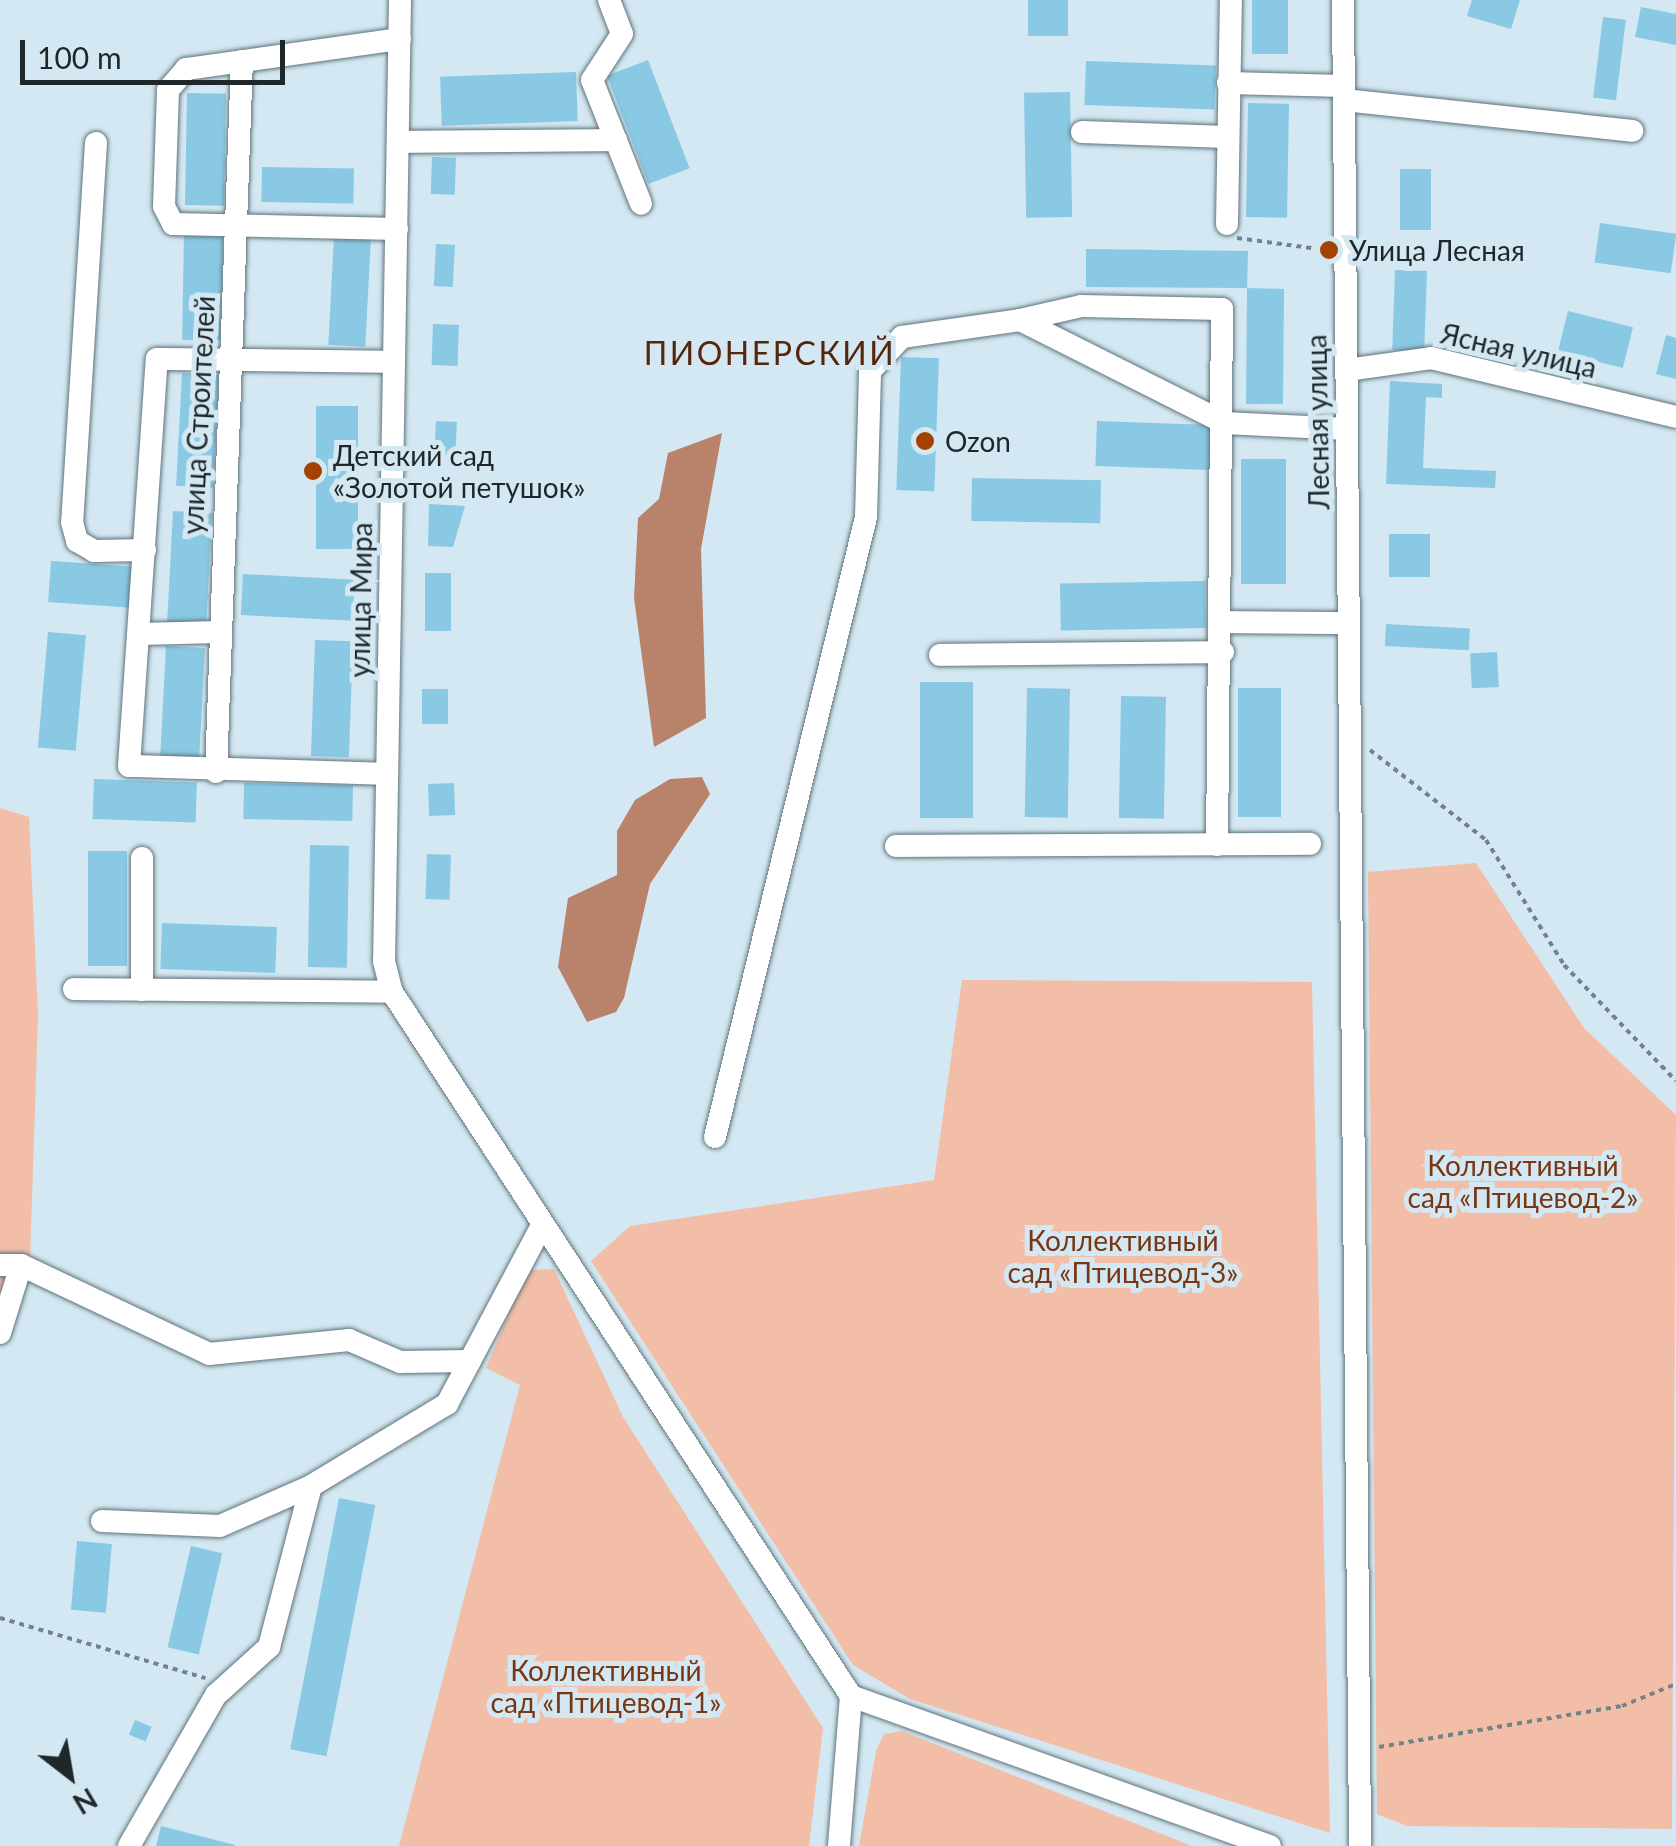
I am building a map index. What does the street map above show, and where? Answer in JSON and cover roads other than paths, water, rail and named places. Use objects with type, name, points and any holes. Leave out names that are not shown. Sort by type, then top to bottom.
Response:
[{"type":"street","name":"улица Мира","points":[[400,0],[384,961],[392,992],[851,1696]]},
{"type":"street","points":[[609,0],[622,34],[592,80],[641,204]]},
{"type":"street","points":[[1227,224],[1230,0]]},
{"type":"street","name":"Лесная улица","points":[[1344,0],[1360,1846]]},
{"type":"street","points":[[396,229],[173,224],[164,206],[168,90],[186,69],[400,39]]},
{"type":"street","name":"улица Строителей","points":[[216,772],[218,632],[242,61]]},
{"type":"street","points":[[1228,82],[1632,130]]},
{"type":"street","points":[[1082,132],[1227,137]]},
{"type":"street","points":[[398,142],[616,140]]},
{"type":"street","points":[[96,143],[72,522],[77,542],[94,551],[145,550]]},
{"type":"street","points":[[714,1137],[866,517],[870,371],[902,337],[1020,320],[1080,306],[1222,309],[1224,622],[1217,845]]},
{"type":"street","points":[[1020,320],[1225,423],[1348,429]]},
{"type":"street","name":"Ясная улица","points":[[1347,370],[1431,358],[1676,417]]},
{"type":"street","points":[[387,774],[216,772],[129,766],[157,359],[394,362]]},
{"type":"street","points":[[1224,622],[1349,623]]},
{"type":"street","points":[[140,634],[218,632]]},
{"type":"street","points":[[940,655],[1223,652]]},
{"type":"street","points":[[896,846],[1310,844]]},
{"type":"street","points":[[142,858],[142,990]]},
{"type":"street","points":[[74,989],[392,992]]},
{"type":"street","points":[[102,1521],[220,1526],[311,1486],[448,1404],[542,1225]]},
{"type":"street","points":[[0,1333],[11,1265],[210,1354],[349,1340],[400,1362],[470,1361]]},
{"type":"street","points":[[130,1846],[216,1695],[269,1647],[311,1486]]},
{"type":"street","points":[[839,1846],[851,1696],[1270,1846]]},
{"type":"place","name":"Улица Лесная","points":[[1329,250]]},
{"type":"place","name":"Ozon","points":[[925,441]]},
{"type":"place","name":"Детский сад «Золотой петушок»","points":[[313,471]]},
{"type":"district","name":"ПИОНЕРСКИЙ","points":[[770,353]]},
{"type":"park label","name":"Коллективный сад «Птицевод-2»","points":[[1523,1181]]},
{"type":"park label","name":"Коллективный сад «Птицевод-3»","points":[[1123,1256]]},
{"type":"park label","name":"Коллективный сад «Птицевод-1»","points":[[606,1686]]}]
